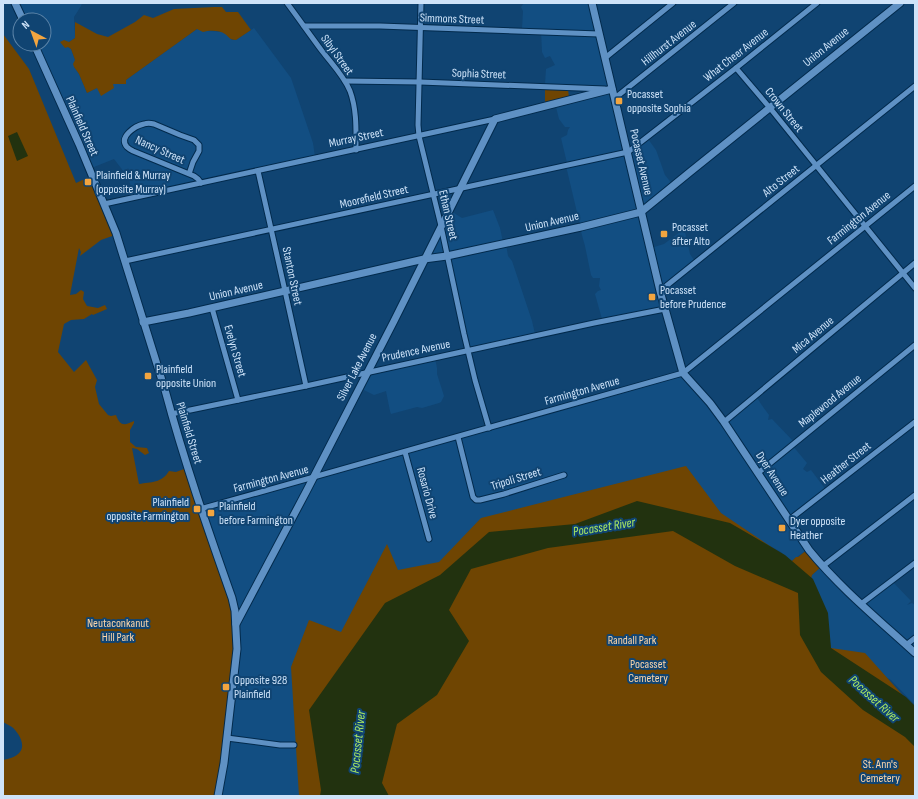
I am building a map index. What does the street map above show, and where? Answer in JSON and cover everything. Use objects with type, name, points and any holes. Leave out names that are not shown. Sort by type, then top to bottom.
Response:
[{"type":"main road","name":"Pocasset Avenue","points":[[592,3],[664,305]]},
{"type":"main road","name":"Union Avenue","points":[[143,322],[351,277],[424,259],[448,256],[581,227],[641,212],[900,3]]},
{"type":"main road","name":"Plainfield Street","points":[[38,52],[79,144],[116,233],[200,509],[232,598],[235,611],[237,649],[224,763],[218,796]]},
{"type":"main road","name":"Murray Street","points":[[495,119],[612,89]]},
{"type":"main road","name":"Silver Lake Avenue","points":[[236,624],[313,478],[495,119]]},
{"type":"main road","name":"Dyer Avenue","points":[[664,305],[683,373],[710,403],[724,422],[809,550],[822,566],[915,653]]},
{"type":"street","name":"Sibyl Street","points":[[288,3],[345,81],[350,92],[355,114],[356,150]]},
{"type":"street","name":"Ethan Street","points":[[421,3],[419,136],[448,256],[475,380],[489,428]]},
{"type":"street","points":[[605,58],[673,3]]},
{"type":"street","name":"Hillhurst Avenue","points":[[615,98],[734,3]]},
{"type":"street","name":"What Cheer Avenue","points":[[628,152],[817,3]]},
{"type":"street","name":"Simmons Street","points":[[304,26],[380,26],[599,34]]},
{"type":"street","name":"Crown Street","points":[[736,68],[915,288]]},
{"type":"street","name":"Sophia Street","points":[[345,81],[420,82],[612,89]]},
{"type":"street","name":"Alto Street","points":[[660,290],[915,86]]},
{"type":"street","name":"Murray Street","points":[[104,204],[495,119]]},
{"type":"street","name":"Nancy Street","points":[[189,174],[200,148],[194,140],[180,136],[150,123],[145,123],[138,126],[127,134],[125,139],[126,145],[133,151],[189,174],[198,179],[201,183]]},
{"type":"street","name":"Moorefield Street","points":[[125,261],[628,152]]},
{"type":"street","name":"Stanton Street","points":[[258,171],[306,386]]},
{"type":"street","name":"Farmington Avenue","points":[[200,509],[683,373],[915,186]]},
{"type":"street","name":"Mica Avenue","points":[[724,422],[915,263]]},
{"type":"street","name":"Prudence Avenue","points":[[171,414],[594,323],[664,305]]},
{"type":"street","name":"Evelyn Street","points":[[212,308],[238,400]]},
{"type":"street","name":"Maplewood Avenue","points":[[758,473],[915,345]]},
{"type":"street","name":"Heather Street","points":[[789,520],[915,422]]},
{"type":"street","name":"Tripoli Street","points":[[458,437],[474,498],[476,500],[486,499],[564,475]]},
{"type":"street","name":"Rosario Drive","points":[[405,452],[429,538]]},
{"type":"street","points":[[822,566],[915,495]]},
{"type":"street","points":[[862,604],[915,563]]},
{"type":"street","points":[[906,645],[915,638]]},
{"type":"street","points":[[227,738],[280,745],[294,745]]},
{"type":"shaded area","points":[[16,3],[82,3],[74,17],[75,38],[69,42],[68,47],[71,49],[75,60],[74,67],[79,74],[87,93],[97,88],[115,83],[126,84],[126,80],[197,29],[224,32],[232,40],[236,40],[254,28],[291,78],[313,143],[315,157],[133,196],[129,179],[131,174],[128,168],[124,172],[114,159],[89,169],[38,52],[52,52],[52,12],[20,12]]},
{"type":"shaded area","points":[[524,3],[592,3],[628,153],[648,139],[656,150],[665,175],[673,185],[641,211],[651,248],[664,244],[684,229],[690,254],[697,265],[662,293],[664,308],[602,319],[595,294],[601,290],[599,286],[600,278],[593,278],[591,275],[561,138],[567,135],[570,127],[565,127],[559,119],[555,103],[601,91],[545,84],[546,69],[555,65],[550,56],[545,58],[542,52],[541,31],[522,29],[523,11],[521,7]]},
{"type":"shaded area","points":[[449,210],[462,218],[493,210],[500,228],[503,242],[506,244],[508,256],[512,261],[535,334],[468,349],[448,256],[426,258]]},
{"type":"shaded area","points":[[435,358],[437,374],[444,396],[439,403],[391,414],[386,391],[374,395],[360,388],[365,375]]},
{"type":"shaded area","points":[[683,372],[724,421],[756,396],[769,415],[768,420],[772,419],[794,442],[792,445],[807,463],[803,469],[807,472],[811,470],[826,490],[790,519],[808,549],[790,562],[781,552],[754,537],[317,796],[217,796],[204,512],[207,508]]},
{"type":"shaded area","points":[[822,566],[860,602],[892,581],[911,601],[907,605],[912,603],[915,605],[915,705],[891,680],[873,670],[852,666],[827,645],[811,579],[812,575]]},
{"type":"green space","points":[[222,7],[226,12],[238,12],[251,30],[234,40],[217,31],[203,32],[197,29],[126,80],[126,84],[113,84],[114,88],[101,96],[97,88],[87,93],[79,74],[74,67],[73,64],[75,60],[71,49],[68,47],[65,48],[60,42],[64,40],[69,42],[75,38],[75,22],[97,34],[108,37],[135,22],[144,15],[153,18],[174,9]]},
{"type":"green space","name":"Neutaconkanut Hill Park","points":[[3,34],[12,46],[12,52],[16,52],[29,69],[76,183],[91,176],[115,235],[101,240],[80,256],[81,252],[79,248],[70,295],[76,294],[81,290],[84,292],[83,299],[87,306],[98,308],[105,305],[107,309],[93,315],[92,314],[84,319],[71,320],[64,324],[58,352],[74,372],[86,360],[97,380],[95,387],[99,404],[108,415],[116,415],[119,421],[123,424],[128,424],[134,421],[130,430],[130,442],[136,447],[147,448],[149,453],[145,455],[137,449],[132,448],[139,484],[160,480],[169,471],[176,472],[189,467],[223,571],[236,629],[217,796],[3,796],[3,760],[20,752],[22,749],[22,742],[17,732],[3,722]]},
{"type":"green space","points":[[568,89],[569,98],[545,102],[545,90]]},
{"type":"green space","name":"Randall Park","points":[[686,466],[721,513],[792,561],[808,549],[822,566],[812,575],[811,579],[825,622],[831,648],[865,653],[915,709],[915,796],[299,796],[291,667],[309,620],[341,632],[387,544],[398,570],[439,562],[481,518]]},
{"type":"water","points":[[17,132],[28,156],[17,161],[8,136]]},
{"type":"water","name":"Pocasset River","points":[[637,501],[730,523],[785,555],[813,579],[828,613],[831,648],[906,697],[915,706],[915,747],[905,737],[863,710],[821,672],[800,635],[798,593],[735,566],[673,531],[548,548],[471,569],[449,610],[469,641],[437,695],[397,724],[382,783],[389,796],[320,796],[321,790],[309,710],[385,603],[440,575],[489,532],[575,524]]},
{"type":"place","name":"Pocasset opposite Sophia","points":[[619,101]]},
{"type":"place","name":"Plainfield & Murray (opposite Murray)","points":[[88,182]]},
{"type":"place","name":"Pocasset after Alto","points":[[664,234]]},
{"type":"place","name":"Pocasset before Prudence","points":[[652,297]]},
{"type":"place","name":"Plainfield opposite Union","points":[[148,376]]},
{"type":"place","name":"Plainfield opposite Farmington","points":[[197,509]]},
{"type":"place","name":"Plainfield before Farmington","points":[[211,513]]},
{"type":"place","name":"Dyer opposite Heather","points":[[782,528]]},
{"type":"place","name":"Opposite 928 Plainfield","points":[[226,687]]},
{"type":"park label","name":"Pocasset Cemetery","points":[[648,671]]},
{"type":"park label","name":"St. Ann's Cemetery","points":[[880,771]]}]
